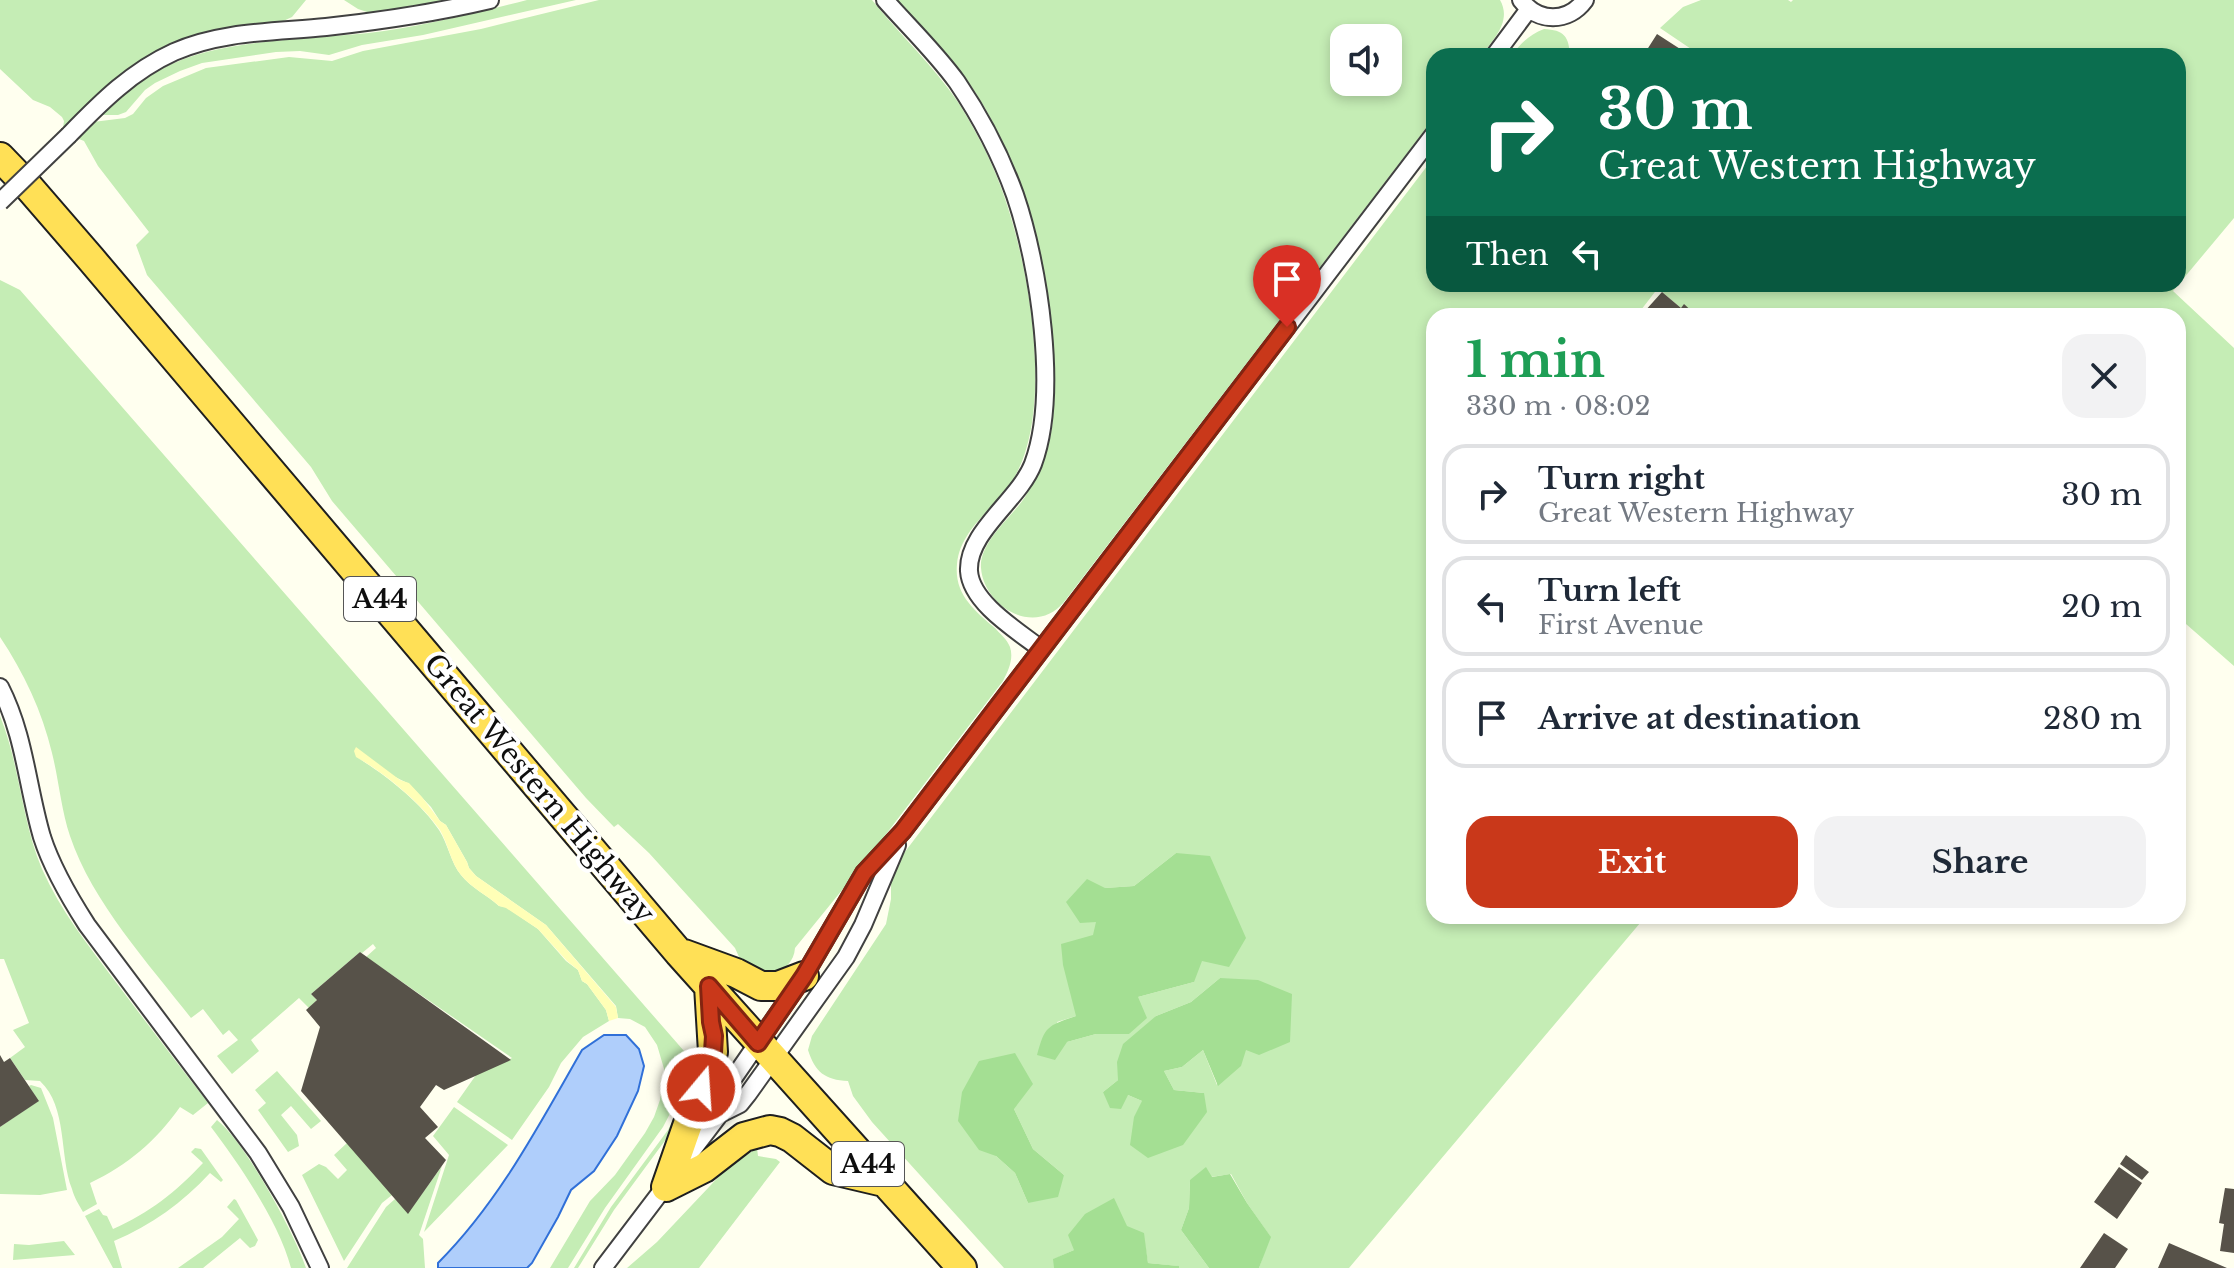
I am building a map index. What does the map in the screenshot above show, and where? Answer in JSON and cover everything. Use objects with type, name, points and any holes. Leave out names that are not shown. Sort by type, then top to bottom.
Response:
[{"type":"highway","name":"Great Western Highway","points":[[0,157],[91,259],[679,953],[962,1268]]},
{"type":"highway","points":[[679,953],[736,973],[761,986],[778,986],[804,976]]},
{"type":"highway","points":[[666,1187],[713,1052],[709,986]]},
{"type":"highway","points":[[666,1187],[704,1168],[744,1137],[770,1130],[792,1138],[833,1170],[884,1182]]},
{"type":"street","points":[[0,202],[128,78],[174,52],[222,38],[389,20],[490,0]]},
{"type":"street","points":[[885,0],[956,81],[982,124],[1003,164],[1015,197],[1033,265],[1043,332],[1044,415],[1040,441],[1021,487],[981,536],[970,555],[969,574],[976,593],[1041,649]]},
{"type":"street","points":[[1499,48],[1525,5],[1547,17],[1560,17],[1574,12],[1585,0]]},
{"type":"street","points":[[603,1268],[720,1114],[740,1104],[804,976],[864,873],[903,831],[1426,144]]},
{"type":"street","points":[[0,687],[17,727],[43,840],[70,898],[258,1153],[291,1207],[320,1268]]},
{"type":"street","points":[[766,1051],[846,957],[903,831]]},
{"type":"shaded area","points":[[0,0],[306,0],[292,17],[279,23],[221,30],[169,45],[136,64],[105,88],[63,128],[62,117],[50,107],[33,100],[0,69]]},
{"type":"shaded area","points":[[344,0],[453,0],[373,14]]},
{"type":"shaded area","points":[[527,0],[576,0],[423,35],[362,45],[329,55],[276,52],[202,63],[155,83],[126,112],[99,115],[154,73],[214,50],[270,41],[402,28]]},
{"type":"shaded area","points":[[599,0],[872,0],[948,88],[974,130],[1007,206],[1025,274],[1031,310],[1035,382],[1027,446],[1010,484],[963,542],[957,564],[962,593],[1009,644],[1011,656],[1008,669],[1003,681],[795,948],[791,961],[773,975],[743,966],[735,948],[649,853],[618,824],[614,827],[586,798],[332,501],[311,467],[147,275],[136,245],[149,232],[98,166],[84,141],[74,141],[93,122],[125,118],[163,86],[206,68],[289,57],[332,61],[363,51],[481,29]]},
{"type":"shaded area","points":[[897,0],[1500,0],[1503,8],[1500,30],[1487,48],[1426,48],[1426,128],[1064,602],[1052,612],[1039,617],[1013,613],[1001,605],[991,595],[981,568],[985,549],[1025,497],[1043,460],[1051,432],[1054,402],[1050,316],[1037,243],[1015,173],[976,93]]},
{"type":"shaded area","points":[[1701,0],[2234,0],[2234,218],[2186,275],[2186,48],[1690,48],[1660,28],[1683,7]]},
{"type":"shaded area","points":[[1544,29],[1556,31],[1564,35],[1569,48],[1518,48]]},
{"type":"shaded area","points":[[1426,168],[1426,292],[1655,292],[1643,308],[1426,308],[1426,924],[1639,924],[1349,1268],[1259,1268],[1270,1236],[1231,1174],[1190,1180],[1189,1208],[1181,1230],[1209,1268],[1179,1268],[1148,1263],[1143,1233],[1074,1250],[1054,1259],[1054,1268],[1004,1268],[872,1122],[853,1096],[848,1081],[833,1079],[822,1073],[808,1050],[812,1036],[886,924],[891,877],[901,857]],"holes":[[[1176,853],[1194,982],[1138,997],[1129,1034],[1096,1034],[1067,1042],[1057,1022],[1076,1016],[1105,888],[1134,886]],[[1220,978],[1217,1085],[1203,1050],[1182,1067],[1164,1071],[1174,1090],[1204,1093],[1142,1101],[1128,1095],[1103,1092],[1118,1080],[1156,1016],[1191,1002]],[[1015,1053],[1014,1109],[1033,1149],[1064,1175],[1028,1203],[1015,1173],[996,1156]]]},
{"type":"shaded area","points":[[0,280],[20,290],[691,1059],[677,1100],[663,1127],[605,1208],[568,1268],[550,1268],[590,1201],[615,1175],[654,1117],[665,1072],[657,1045],[645,1027],[630,1019],[618,1018],[616,1006],[546,925],[476,876],[446,825],[409,784],[356,757],[390,780],[423,810],[439,830],[465,880],[499,906],[506,907],[538,929],[578,970],[582,981],[606,1010],[609,1021],[583,1037],[561,1063],[549,1087],[512,1140],[457,1102],[476,1075],[512,1058],[366,957],[376,948],[373,944],[311,994],[317,1000],[309,1008],[299,998],[251,1040],[259,1051],[232,1074],[217,1056],[238,1040],[229,1030],[223,1035],[203,1009],[191,1018],[123,932],[92,885],[70,836],[43,722],[17,664],[0,637]]},
{"type":"shaded area","points":[[1662,292],[2174,292],[2234,348],[2234,666],[2186,624],[2186,308],[1688,308],[1684,305],[1681,308]]},
{"type":"shaded area","points":[[0,716],[35,850],[49,884],[85,941],[208,1103],[193,1115],[180,1107],[140,1151],[90,1183],[97,1204],[83,1212],[68,1176],[55,1104],[40,1081],[25,1080],[10,1058],[25,1047],[13,1030],[29,1023],[4,959],[0,959]]},
{"type":"shaded area","points":[[1176,853],[1210,856],[1246,938],[1229,967],[1202,961],[1194,982],[1138,997],[1147,1018],[1129,1034],[1096,1034],[1067,1042],[1055,1060],[1037,1055],[1049,1028],[1076,1016],[1061,944],[1093,935],[1096,922],[1080,923],[1066,902],[1087,879],[1105,888],[1134,886]]},
{"type":"shaded area","points":[[1220,978],[1258,980],[1292,994],[1290,1042],[1259,1055],[1246,1050],[1241,1066],[1218,1086],[1203,1050],[1182,1067],[1164,1071],[1174,1090],[1204,1093],[1207,1112],[1183,1145],[1148,1158],[1130,1145],[1134,1117],[1142,1101],[1128,1095],[1121,1109],[1110,1108],[1103,1092],[1118,1080],[1117,1062],[1123,1044],[1156,1016],[1191,1002]]},
{"type":"shaded area","points":[[1015,1053],[1033,1084],[1014,1109],[1033,1149],[1064,1175],[1058,1197],[1028,1203],[1015,1173],[996,1156],[979,1150],[958,1121],[962,1092],[979,1061]]},
{"type":"shaded area","points":[[277,1071],[321,1121],[311,1129],[291,1106],[281,1115],[297,1135],[299,1146],[288,1152],[258,1110],[266,1103],[255,1090]]},
{"type":"shaded area","points":[[31,1085],[41,1088],[53,1118],[67,1190],[40,1195],[0,1194],[0,1127],[38,1101]]},
{"type":"shaded area","points":[[685,1096],[675,1127],[614,1210],[578,1268],[574,1268],[611,1207],[668,1130]]},
{"type":"shaded area","points":[[454,1107],[508,1145],[424,1232],[449,1155],[433,1136]]},
{"type":"shaded area","points":[[217,1120],[241,1147],[268,1189],[306,1268],[291,1268],[268,1213],[211,1127]]},
{"type":"shaded area","points":[[347,1143],[392,1195],[382,1203],[344,1261],[302,1175],[319,1164],[338,1179],[347,1170],[334,1155]]},
{"type":"shaded area","points":[[195,1148],[201,1149],[223,1180],[221,1182],[210,1173],[166,1212],[114,1241],[122,1268],[113,1268],[85,1216],[99,1209],[107,1216],[113,1229],[150,1209],[203,1163],[191,1152]]},
{"type":"shaded area","points":[[757,1148],[758,1156],[780,1162],[699,1268],[627,1268],[657,1242],[726,1169]]},
{"type":"shaded area","points":[[442,1166],[419,1235],[423,1239],[425,1268],[347,1268],[386,1207],[395,1199],[408,1213]]},
{"type":"shaded area","points":[[1206,1167],[1212,1177],[1230,1174],[1271,1237],[1259,1268],[1209,1268],[1181,1230],[1189,1208],[1190,1180]]},
{"type":"shaded area","points":[[1114,1198],[1127,1226],[1144,1233],[1148,1263],[1179,1268],[1054,1268],[1053,1259],[1074,1250],[1068,1235],[1085,1214]]},
{"type":"shaded area","points":[[234,1199],[258,1240],[255,1246],[250,1248],[240,1238],[203,1268],[178,1268],[222,1237],[239,1219],[227,1207]]},
{"type":"shaded area","points":[[64,1241],[75,1255],[13,1260],[14,1244]]},
{"type":"sand","points":[[356,747],[400,780],[409,783],[446,825],[476,876],[546,925],[616,1007],[618,1018],[609,1021],[606,1010],[582,981],[578,970],[538,929],[499,906],[465,880],[443,835],[423,809],[379,771],[356,757]]},
{"type":"water","points":[[604,1035],[626,1035],[639,1049],[644,1066],[638,1091],[617,1136],[594,1171],[571,1190],[532,1263],[527,1268],[438,1268],[438,1263],[480,1215],[517,1162],[582,1050]]},
{"type":"building","points":[[1657,34],[1679,48],[1648,48]]},
{"type":"building","points":[[1662,292],[1681,308],[1648,308]]},
{"type":"building","points":[[360,952],[511,1060],[444,1090],[436,1085],[420,1107],[438,1127],[425,1138],[446,1160],[408,1214],[301,1091],[320,1027],[306,1010],[317,1000],[311,994]]},
{"type":"building","points":[[0,1055],[4,1062],[10,1058],[39,1101],[0,1127]]},
{"type":"building","points":[[2126,1155],[2149,1172],[2142,1180],[2120,1164]]},
{"type":"building","points":[[2119,1167],[2142,1183],[2117,1219],[2094,1202]]},
{"type":"building","points":[[2225,1188],[2234,1189],[2234,1253],[2220,1251],[2224,1224],[2219,1223]]},
{"type":"building","points":[[2104,1233],[2128,1249],[2115,1268],[2080,1268]]},
{"type":"building","points":[[2169,1243],[2227,1268],[2158,1268]]},
{"type":"route","points":[[701,1088],[713,1052],[709,986],[758,1043],[804,976],[864,873],[903,831],[1287,327]]}]
